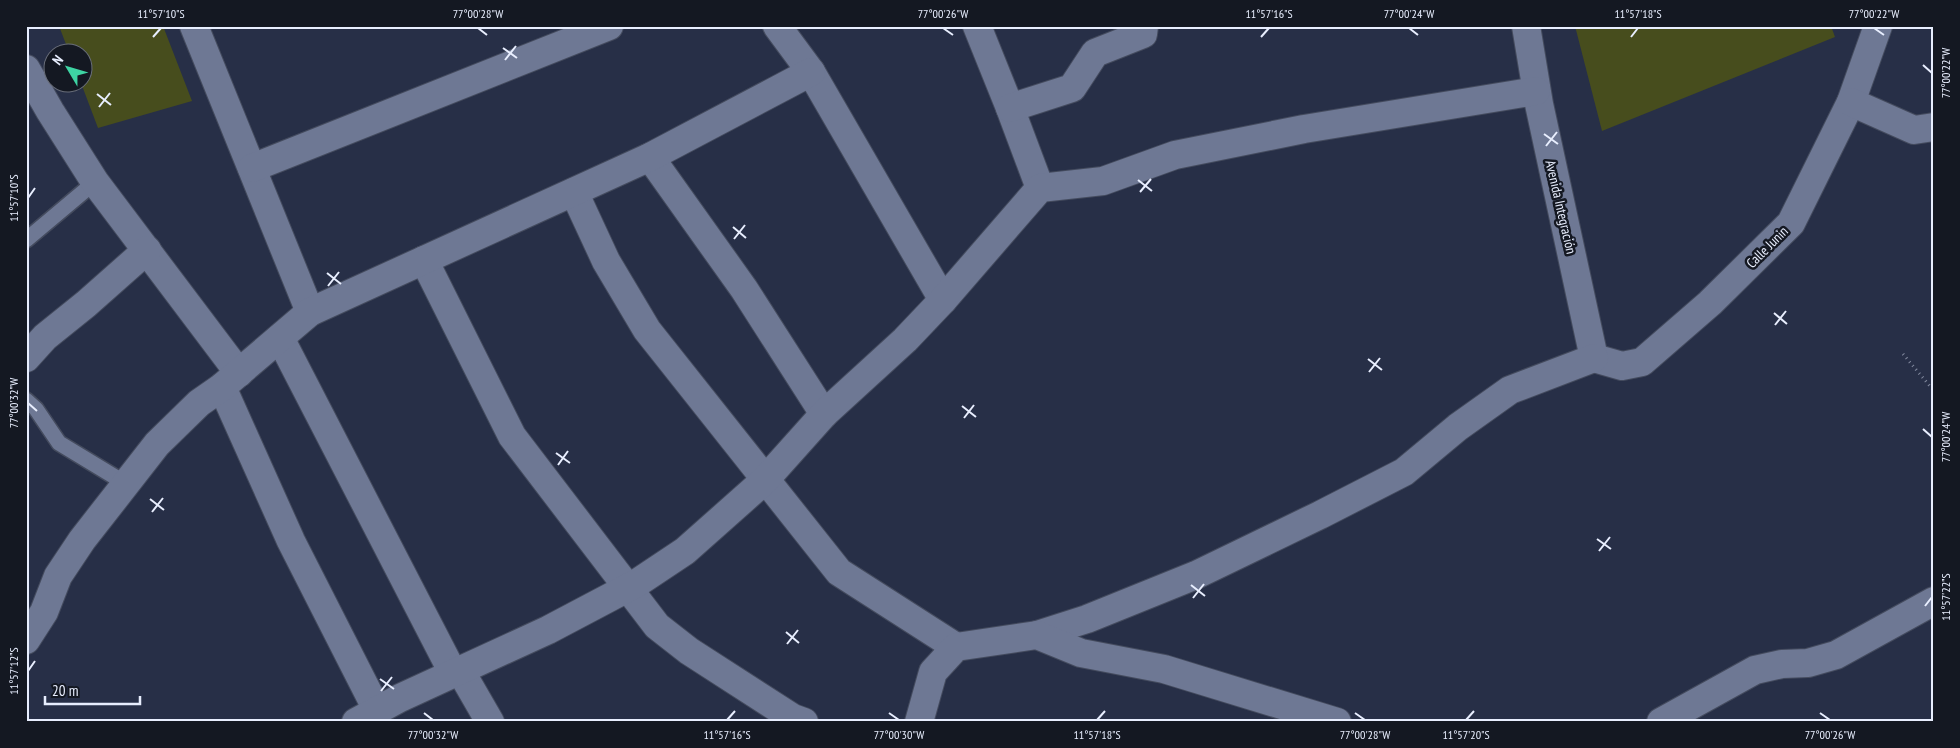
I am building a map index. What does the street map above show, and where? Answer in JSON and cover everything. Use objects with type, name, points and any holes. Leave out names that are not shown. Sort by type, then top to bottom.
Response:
[{"type":"street","points":[[194,26],[310,312]]},
{"type":"street","points":[[252,168],[609,26]]},
{"type":"street","points":[[777,26],[811,72],[943,300]]},
{"type":"street","points":[[977,26],[1040,188]]},
{"type":"street","points":[[1010,108],[1072,88],[1095,53],[1143,34],[1144,26]]},
{"type":"street","name":"Avenida Integración","points":[[1526,26],[1536,91],[1594,358]]},
{"type":"street","name":"Calle Junin","points":[[1594,358],[1622,366],[1642,362],[1710,303],[1791,223],[1851,102],[1878,26]]},
{"type":"street","points":[[26,69],[95,182],[148,250],[230,380],[291,541],[366,716],[548,630],[628,588],[685,551],[765,480],[824,414],[904,340],[943,300],[1040,188],[1103,181],[1175,155],[1304,129],[1536,91]]},
{"type":"street","points":[[26,640],[44,612],[58,576],[82,540],[157,444],[199,403],[230,380],[310,312],[650,157],[811,72]]},
{"type":"street","points":[[1851,102],[1914,130],[1932,129],[1934,127]]},
{"type":"street","points":[[650,157],[744,289],[824,414]]},
{"type":"street","points":[[574,192],[606,261],[647,330],[839,572],[956,647]]},
{"type":"street","points":[[26,358],[45,337],[148,250]]},
{"type":"street","points":[[424,260],[512,436],[657,626],[689,651],[793,718],[804,722]]},
{"type":"street","points":[[280,338],[457,672],[490,722]]},
{"type":"street","points":[[920,722],[933,672],[956,647],[1037,635],[1087,619],[1196,575],[1404,472],[1458,427],[1510,390],[1594,358]]},
{"type":"street","points":[[1661,722],[1718,688],[1755,670],[1782,664],[1808,663],[1836,655],[1934,601]]},
{"type":"street","points":[[1037,635],[1081,653],[1164,669],[1337,722]]},
{"type":"lane","points":[[26,240],[95,182]]},
{"type":"lane","points":[[26,400],[36,409],[59,443],[125,483]]},
{"type":"path","points":[[1903,354],[1934,391]]},
{"type":"green space","points":[[59,26],[163,26],[192,101],[98,128],[84,92],[92,92],[92,42],[65,42]]},
{"type":"green space","points":[[1575,26],[1831,26],[1835,37],[1602,131]]}]
